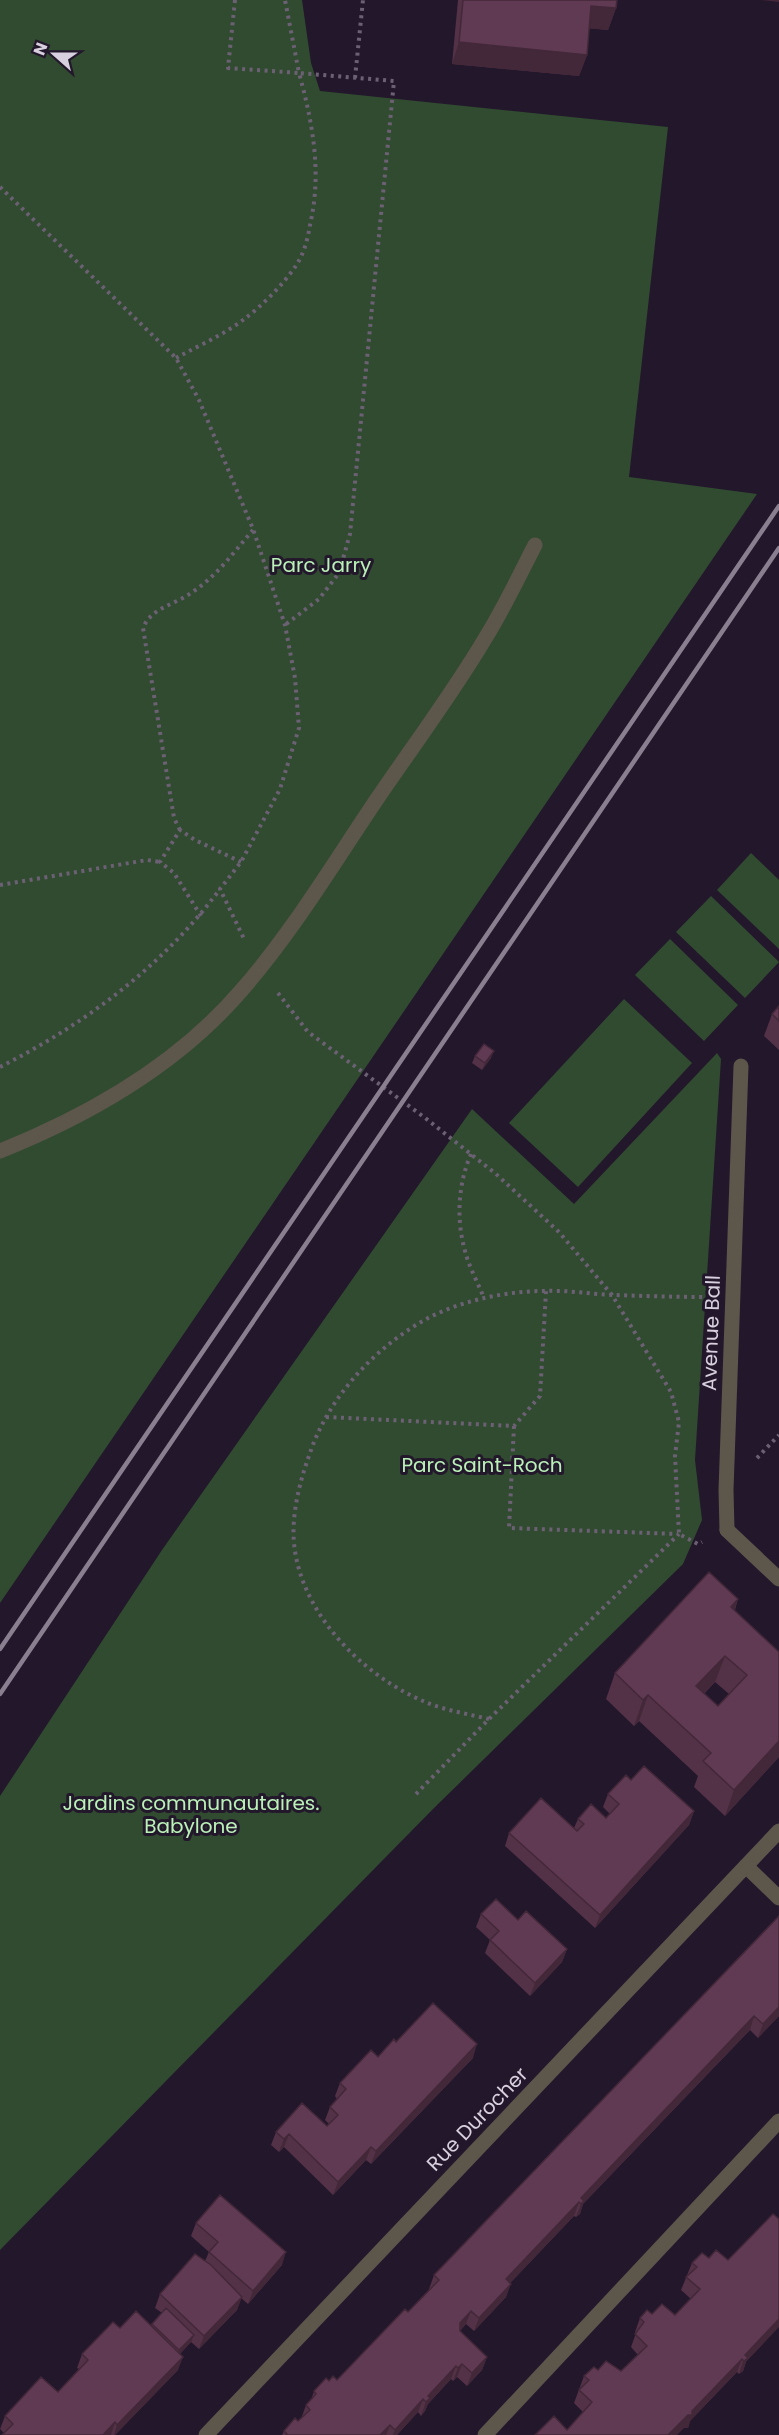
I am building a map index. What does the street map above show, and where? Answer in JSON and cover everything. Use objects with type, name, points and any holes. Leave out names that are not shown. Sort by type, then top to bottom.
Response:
[{"type":"street","points":[[0,1151],[50,1131],[103,1103],[141,1079],[213,1020],[260,969],[486,638],[535,545]]},
{"type":"street","name":"Avenue Ball","points":[[727,1530],[726,1490],[741,1066]]},
{"type":"street","points":[[727,1530],[779,1579]]},
{"type":"street","name":"Rue Durocher","points":[[206,2435],[779,1832]]},
{"type":"street","points":[[746,1866],[779,1898]]},
{"type":"street","points":[[485,2435],[779,2121]]},
{"type":"path","points":[[235,0],[228,68],[394,81],[350,534],[339,573],[319,599],[285,625]]},
{"type":"path","points":[[176,358],[243,320],[276,289],[298,263],[308,237],[316,201],[316,162],[311,117],[299,73],[285,0]]},
{"type":"path","points":[[355,78],[363,0]]},
{"type":"path","points":[[0,187],[176,358],[199,400],[254,529],[285,625],[295,678],[298,728],[280,789],[241,862],[201,916],[159,958],[100,1008],[40,1046],[0,1067]]},
{"type":"path","points":[[241,862],[195,840],[180,830],[174,818],[143,628],[147,618],[191,593],[219,569],[254,529]]},
{"type":"path","points":[[160,862],[180,830]]},
{"type":"path","points":[[0,885],[147,860],[160,862],[174,873],[201,916]]},
{"type":"path","points":[[220,889],[260,969],[308,1032],[471,1154],[559,1232],[612,1295],[671,1392],[679,1422],[675,1456],[679,1534],[489,1719],[416,1794]]},
{"type":"path","points":[[471,1154],[464,1171],[460,1192],[461,1231],[465,1252],[484,1298]]},
{"type":"path","points":[[489,1719],[424,1702],[382,1678],[351,1652],[320,1615],[306,1587],[297,1556],[294,1521],[301,1481],[316,1435],[325,1417],[352,1380],[389,1344],[431,1317],[484,1298],[546,1290],[612,1295],[734,1298]]},
{"type":"path","points":[[546,1290],[540,1396],[514,1426],[509,1528],[679,1534],[698,1544],[727,1530]]},
{"type":"path","points":[[325,1417],[514,1426]]},
{"type":"green space","name":"Parc Jarry","points":[[0,0],[302,0],[311,63],[320,91],[668,127],[629,477],[757,494],[0,1603]]},
{"type":"green space","points":[[751,853],[779,880],[779,949],[717,890]]},
{"type":"green space","points":[[711,896],[779,962],[745,998],[676,932]]},
{"type":"green space","points":[[670,939],[738,1005],[704,1041],[635,975]]},
{"type":"green space","points":[[624,999],[692,1063],[578,1187],[509,1123]]},
{"type":"green space","name":"Parc Saint-Roch","points":[[717,1053],[721,1059],[695,1460],[702,1520],[683,1564],[432,1810],[0,2250],[0,1796],[162,1550],[472,1109],[574,1204]]},
{"type":"building","points":[[463,0],[617,0],[616,8],[591,6],[587,55],[459,42]]},
{"type":"building","points":[[779,1006],[779,1021],[772,1014]]},
{"type":"building","points":[[484,1044],[494,1051],[485,1063],[475,1056]]},
{"type":"building","points":[[709,1572],[738,1599],[731,1607],[779,1652],[779,1741],[734,1790],[703,1761],[711,1753],[648,1695],[643,1700],[615,1673]],"holes":[[[725,1656],[747,1675],[718,1706],[696,1686]]]},
{"type":"building","points":[[644,1766],[694,1811],[600,1915],[509,1833],[541,1798],[577,1831],[584,1824],[578,1819],[591,1804],[606,1818],[619,1804],[608,1794],[626,1775],[631,1780]]},
{"type":"building","points":[[496,1899],[518,1920],[526,1911],[567,1949],[535,1983],[490,1940],[499,1931],[481,1914]]},
{"type":"building","points":[[779,1916],[779,2007],[763,2024],[754,2016],[581,2198],[584,2201],[581,2204],[579,2202],[506,2279],[511,2284],[479,2318],[471,2311],[460,2323],[460,2331],[487,2357],[472,2373],[462,2364],[458,2368],[456,2366],[428,2396],[430,2398],[426,2402],[423,2399],[395,2430],[390,2425],[380,2435],[286,2435],[284,2431],[295,2418],[298,2421],[310,2410],[306,2405],[316,2394],[314,2391],[326,2378],[329,2381],[333,2376],[337,2380],[405,2309],[408,2312],[439,2280],[434,2275]]},
{"type":"building","points":[[433,2003],[477,2044],[376,2151],[371,2147],[338,2182],[289,2134],[284,2139],[276,2132],[302,2103],[327,2126],[338,2115],[330,2107],[346,2089],[340,2083],[371,2050],[378,2057],[394,2039],[396,2042]]},
{"type":"building","points":[[220,2195],[286,2252],[253,2291],[209,2252],[218,2242],[196,2223]]},
{"type":"building","points":[[773,2214],[779,2219],[779,2319],[745,2355],[748,2358],[744,2361],[742,2359],[692,2411],[692,2415],[688,2415],[668,2435],[535,2435],[554,2416],[567,2430],[592,2402],[579,2390],[589,2380],[584,2376],[594,2367],[598,2370],[606,2361],[621,2371],[647,2346],[635,2334],[644,2322],[640,2318],[647,2310],[652,2314],[662,2304],[675,2315],[700,2289],[686,2277],[697,2267],[692,2263],[702,2253],[709,2258],[716,2250],[728,2260]]},
{"type":"building","points":[[195,2254],[211,2265],[242,2297],[204,2336],[160,2294]]},
{"type":"building","points":[[166,2308],[194,2335],[179,2350],[152,2324]]},
{"type":"building","points":[[136,2311],[183,2357],[117,2425],[115,2422],[103,2435],[2,2435],[13,2424],[5,2416],[41,2377],[58,2392],[88,2360],[82,2354],[113,2322],[120,2328]]},
{"type":"railway","points":[[0,1649],[779,506]]},
{"type":"railway","points":[[0,1694],[779,548]]},
{"type":"park label","name":"Jardins communautaires. Babylone","points":[[191,1814]]}]
